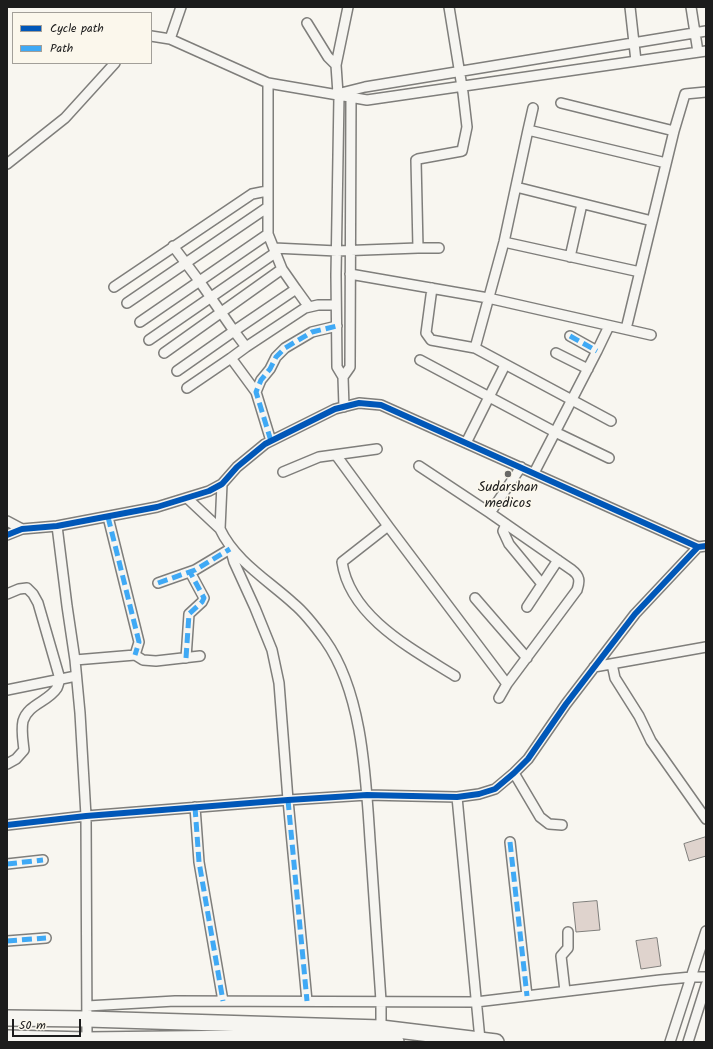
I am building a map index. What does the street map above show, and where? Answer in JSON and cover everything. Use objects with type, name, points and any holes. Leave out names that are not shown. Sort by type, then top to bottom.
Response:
[{"type":"main road","points":[[7,1018],[87,1013],[381,1028],[496,1042]]},
{"type":"main road","points":[[7,1038],[88,1040],[376,1039],[396,1042]]},
{"type":"street","points":[[170,39],[181,7]]},
{"type":"street","points":[[344,407],[343,376],[337,367],[336,65],[348,7]]},
{"type":"street","points":[[418,248],[416,160],[463,150],[467,127],[449,7]]},
{"type":"street","points":[[630,7],[636,61]]},
{"type":"street","points":[[152,36],[170,39],[268,83],[368,100],[702,52],[695,33],[691,7]]},
{"type":"street","points":[[307,23],[328,57],[336,65]]},
{"type":"street","points":[[337,95],[365,87],[706,31]]},
{"type":"street","points":[[7,164],[65,118],[114,64]]},
{"type":"street","points":[[268,83],[268,234],[282,269],[309,307]]},
{"type":"street","points":[[626,330],[674,131],[685,94],[706,92]]},
{"type":"street","points":[[343,376],[350,367],[351,97]]},
{"type":"street","points":[[561,103],[674,131]]},
{"type":"street","points":[[475,348],[504,242],[533,108]]},
{"type":"street","points":[[528,130],[666,163]]},
{"type":"street","points":[[516,187],[652,221]]},
{"type":"street","points":[[114,288],[173,246],[252,194],[267,191]]},
{"type":"street","points":[[570,257],[582,204]]},
{"type":"street","points":[[127,303],[268,207]]},
{"type":"street","points":[[140,322],[268,234]]},
{"type":"street","points":[[504,242],[640,272]]},
{"type":"street","points":[[173,246],[246,347]]},
{"type":"street","points":[[149,340],[275,251],[439,248]]},
{"type":"street","points":[[164,353],[282,269]]},
{"type":"street","points":[[350,274],[488,298],[651,335]]},
{"type":"street","points":[[432,288],[426,333],[431,340],[475,348],[571,401],[611,421]]},
{"type":"street","points":[[177,371],[296,289]]},
{"type":"street","points":[[187,388],[305,308],[318,305],[336,305]]},
{"type":"street","points":[[256,392],[261,380],[270,369],[276,357],[285,348],[312,332],[337,326]]},
{"type":"street","points":[[534,473],[609,326]]},
{"type":"street","points":[[570,336],[597,352]]},
{"type":"street","points":[[556,353],[588,369]]},
{"type":"street","points":[[232,358],[256,392],[271,441]]},
{"type":"street","points":[[420,360],[555,432],[609,458]]},
{"type":"street","points":[[466,443],[505,365]]},
{"type":"street","points":[[7,535],[22,529],[57,526],[157,507],[209,490],[222,484],[237,467],[264,444],[335,409],[359,403],[381,405],[702,546],[635,614],[566,704],[528,759],[514,773],[495,788],[479,794],[457,797],[367,795],[86,816],[7,825]]},
{"type":"street","points":[[284,472],[319,457],[377,449]]},
{"type":"street","points":[[336,455],[507,684]]},
{"type":"street","points":[[419,466],[490,513],[578,575],[580,582],[577,590],[507,684],[499,698]]},
{"type":"street","points":[[490,513],[521,467]]},
{"type":"street","points":[[220,529],[222,484]]},
{"type":"street","points":[[187,498],[220,529],[230,546],[237,554],[296,605],[326,641],[342,670],[352,696],[363,759],[367,795],[381,1001],[381,1028]]},
{"type":"street","points":[[108,517],[139,642],[136,655]]},
{"type":"street","points":[[7,521],[22,529]]},
{"type":"street","points":[[506,524],[503,531],[509,544],[542,584]]},
{"type":"street","points":[[57,526],[66,606],[75,660],[86,816],[88,1040]]},
{"type":"street","points":[[388,526],[342,562],[345,578],[368,614],[383,628],[403,643],[455,676]]},
{"type":"street","points":[[158,583],[195,570],[230,546]]},
{"type":"street","points":[[230,546],[234,562],[272,650],[279,683],[288,800],[307,1001]]},
{"type":"street","points":[[526,607],[558,560]]},
{"type":"street","points":[[186,658],[189,614],[202,602],[204,598],[190,572]]},
{"type":"street","points":[[7,594],[19,589],[27,588],[33,594],[38,603],[60,679],[57,688],[26,714],[23,722],[24,750],[16,759],[7,764]]},
{"type":"street","points":[[475,598],[526,658]]},
{"type":"street","points":[[594,667],[706,647]]},
{"type":"street","points":[[75,660],[136,655],[143,660],[200,656]]},
{"type":"street","points":[[612,664],[615,678],[639,716],[651,741],[706,818]]},
{"type":"street","points":[[7,690],[76,676]]},
{"type":"street","points":[[514,773],[540,817],[549,824],[562,825]]},
{"type":"street","points":[[457,797],[480,1040]]},
{"type":"street","points":[[195,807],[200,862],[223,1001]]},
{"type":"street","points":[[510,842],[527,996]]},
{"type":"street","points":[[7,864],[43,860]]},
{"type":"street","points":[[670,1042],[706,931]]},
{"type":"street","points":[[565,991],[561,956],[568,948],[568,932]]},
{"type":"street","points":[[7,941],[46,938]]},
{"type":"street","points":[[87,1013],[175,1001],[476,1002],[691,977],[706,977]]},
{"type":"street","points":[[688,1042],[706,985]]},
{"type":"building","points":[[706,837],[706,856],[689,861],[684,844]]},
{"type":"building","points":[[597,901],[600,930],[576,932],[573,903]]},
{"type":"building","points":[[657,938],[661,966],[641,969],[636,941]]},
{"type":"marked path","points":[[271,441],[256,392],[261,380],[270,369],[276,357],[285,348],[312,332],[337,326]]},
{"type":"marked path","points":[[570,336],[597,351]]},
{"type":"marked path","points":[[108,517],[139,642],[135,655]]},
{"type":"marked path","points":[[158,583],[195,570],[230,549]]},
{"type":"marked path","points":[[186,658],[189,614],[202,602],[204,598],[190,572]]},
{"type":"marked path","points":[[288,800],[307,1001]]},
{"type":"marked path","points":[[195,807],[199,862],[223,1001]]},
{"type":"marked path","points":[[510,842],[527,996]]},
{"type":"marked path","points":[[7,864],[43,860]]},
{"type":"marked path","points":[[7,941],[46,938]]},
{"type":"cycle path","points":[[7,535],[22,529],[57,526],[157,507],[209,491],[222,484],[237,467],[265,444],[335,409],[359,403],[381,405],[698,547],[706,546]]},
{"type":"cycle path","points":[[7,825],[86,816],[367,795],[457,797],[479,794],[495,789],[528,759],[566,704],[635,614],[698,547]]},
{"type":"place","name":"Sudarshan medicos","points":[[508,474]]}]
